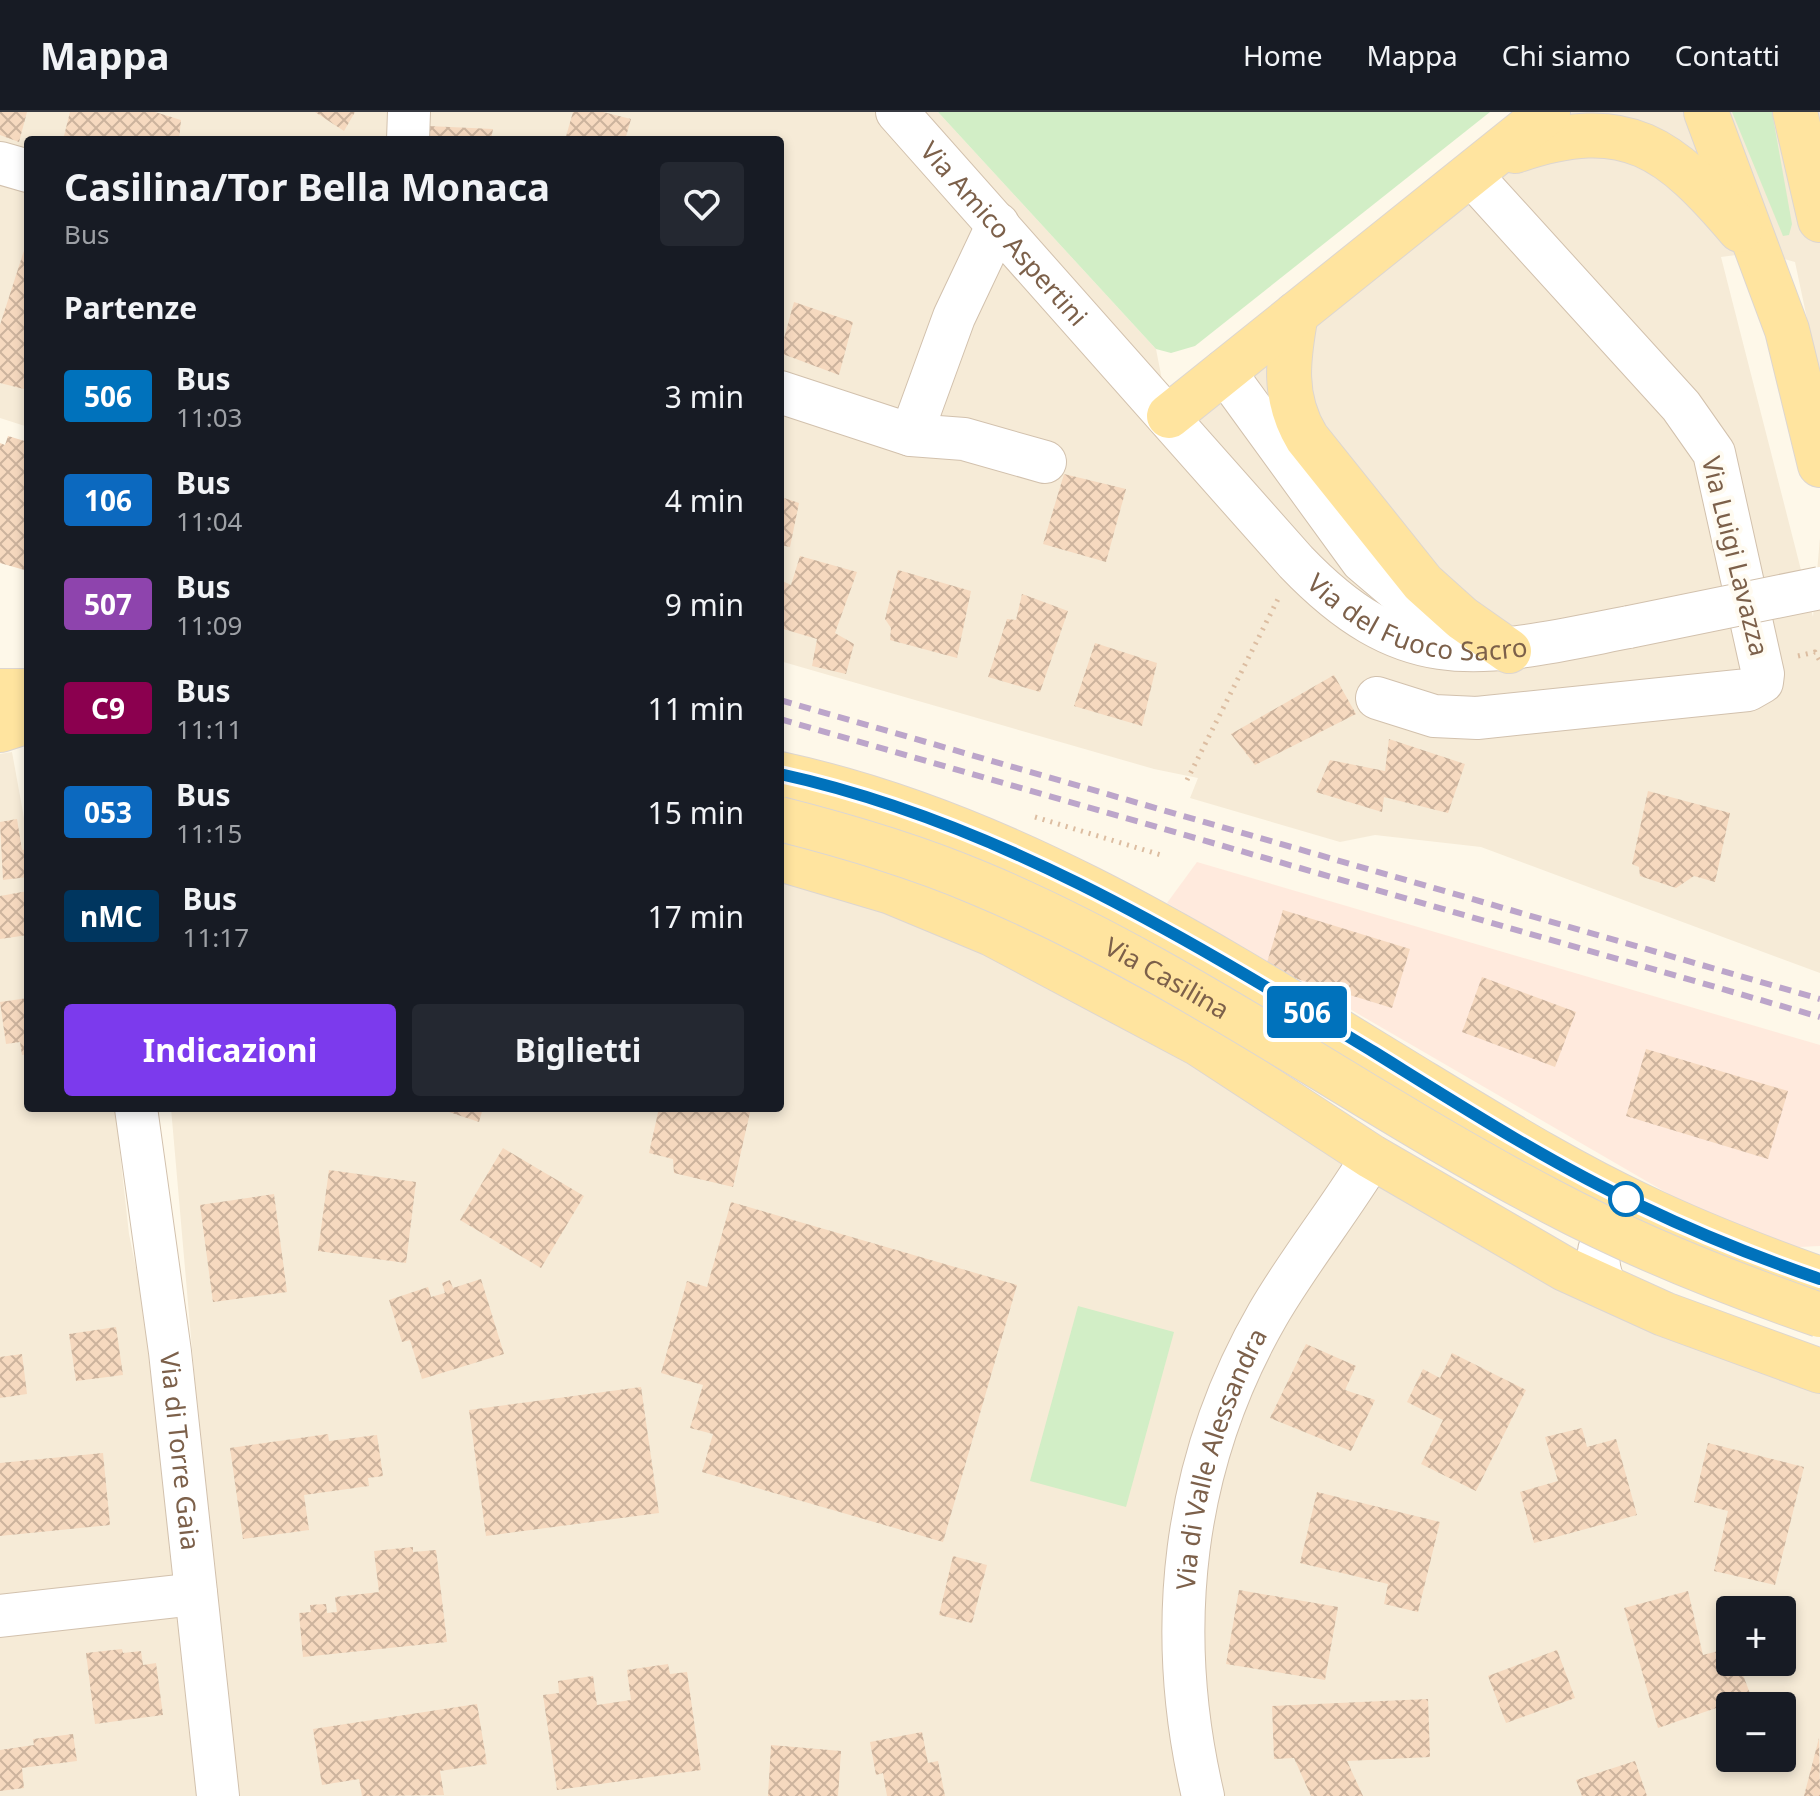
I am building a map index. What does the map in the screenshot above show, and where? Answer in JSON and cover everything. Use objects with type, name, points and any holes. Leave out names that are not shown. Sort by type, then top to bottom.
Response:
[{"type":"main road","points":[[1169,416],[1480,170],[1548,112]]},
{"type":"main road","points":[[1706,112],[1791,342],[1820,465]]},
{"type":"main road","points":[[1795,112],[1820,220]]},
{"type":"main road","points":[[1480,170],[1566,131],[1597,129],[1642,139],[1686,167],[1759,252]]},
{"type":"main road","points":[[1296,314],[1288,361],[1288,389],[1307,438],[1423,583],[1462,618],[1509,651]]},
{"type":"main road","points":[[0,691],[24,691]]},
{"type":"main road","points":[[0,730],[24,722]]},
{"type":"main road","points":[[784,775],[918,813],[1074,880],[1278,995],[1569,1169],[1667,1218],[1809,1273]]},
{"type":"main road","name":"Via Casilina","points":[[784,820],[908,855],[1011,898],[1152,969],[1554,1203],[1675,1261],[1820,1315]]},
{"type":"main road","points":[[784,860],[914,900],[1031,953],[1199,1044],[1372,1157],[1529,1250],[1677,1319],[1820,1371]]},
{"type":"street","points":[[408,136],[409,112]]},
{"type":"street","name":"Via Amico Aspertini","points":[[897,112],[1113,353]]},
{"type":"street","points":[[0,163],[24,170]]},
{"type":"street","name":"Via Luigi Lavazza","points":[[1377,698],[1434,716],[1477,718],[1748,690],[1762,682],[1763,674],[1714,453],[1681,406],[1480,170]]},
{"type":"street","points":[[911,435],[954,317],[998,224]]},
{"type":"street","name":"Via del Fuoco Sacro","points":[[1113,353],[1296,562],[1359,618],[1400,639],[1458,652],[1509,651],[1820,588]]},
{"type":"street","points":[[1224,371],[1362,561],[1416,604],[1509,651]]},
{"type":"street","points":[[784,393],[911,435],[964,439],[1045,462]]},
{"type":"street","name":"Via di Torre Gaia","points":[[137,1112],[170,1352],[218,1796]]},
{"type":"street","name":"Via di Valle Alessandra","points":[[1203,1796],[1189,1727],[1181,1644],[1186,1560],[1201,1485],[1224,1407],[1253,1341],[1283,1288],[1372,1157]]},
{"type":"street","points":[[1529,1250],[1552,1244],[1565,1230],[1572,1206],[1569,1169]]},
{"type":"street","points":[[1606,1288],[1600,1272],[1600,1251],[1611,1229],[1625,1222],[1667,1218]]},
{"type":"street","points":[[0,1616],[196,1594]]},
{"type":"path","points":[[1187,780],[1296,562]]},
{"type":"shaded area","points":[[0,112],[938,112],[1156,349],[1169,416],[1539,112],[1820,112],[1820,380],[1795,262],[1759,252],[1721,257],[1813,617],[1820,538],[1820,973],[1481,847],[1375,835],[1340,842],[1190,798],[1198,778],[1154,769],[784,662],[784,136],[24,136],[24,426],[0,418]]},
{"type":"shaded area","points":[[12,752],[24,818],[24,1112],[115,1112],[129,1234],[154,1356],[217,1796],[0,1796],[0,754]]},
{"type":"shaded area","points":[[1197,862],[1820,1045],[1820,1246],[1799,1247],[1741,1236],[1167,903]]},
{"type":"shaded area","points":[[784,870],[898,910],[1148,1036],[1480,1246],[1548,1282],[1820,1389],[1820,1796],[231,1796],[171,1112],[784,1112]]},
{"type":"green space","points":[[938,112],[1490,112],[1195,346],[1171,353],[1156,349]]},
{"type":"green space","points":[[1732,112],[1772,112],[1792,224],[1789,235],[1783,236]]},
{"type":"green space","points":[[1078,1306],[1174,1332],[1126,1507],[1030,1481]]},
{"type":"building","points":[[0,112],[27,112],[19,142],[0,135]]},
{"type":"building","points":[[70,112],[155,112],[181,120],[179,136],[64,136]]},
{"type":"building","points":[[315,112],[355,112],[344,131]]},
{"type":"building","points":[[573,112],[603,112],[631,119],[626,136],[566,136]]},
{"type":"building","points":[[428,126],[493,129],[492,136],[428,136]]},
{"type":"building","points":[[24,250],[24,389],[0,383],[0,325]]},
{"type":"building","points":[[794,302],[853,322],[839,375],[784,354],[784,338]]},
{"type":"building","points":[[8,436],[24,441],[24,570],[0,563],[0,443],[5,445]]},
{"type":"building","points":[[1064,474],[1126,489],[1106,562],[1043,544]]},
{"type":"building","points":[[784,498],[799,503],[790,547],[784,546]]},
{"type":"building","points":[[800,556],[857,572],[835,633],[854,644],[846,674],[812,666],[817,639],[784,629],[784,582],[791,585]]},
{"type":"building","points":[[898,570],[971,591],[957,658],[890,640],[891,628],[885,619]]},
{"type":"building","points":[[1022,594],[1068,611],[1040,692],[988,677],[1007,619],[1016,620]]},
{"type":"building","points":[[1095,643],[1157,663],[1142,726],[1074,706]]},
{"type":"building","points":[[1334,675],[1356,714],[1255,765],[1231,734]]},
{"type":"building","points":[[1389,739],[1465,764],[1448,813],[1384,797],[1382,812],[1316,792],[1330,760],[1385,771]]},
{"type":"building","points":[[1648,791],[1730,813],[1715,882],[1694,876],[1676,888],[1640,876],[1639,867],[1632,864]]},
{"type":"building","points":[[17,819],[24,850],[24,877],[3,880],[0,822]]},
{"type":"building","points":[[24,892],[24,936],[0,939],[0,896]]},
{"type":"building","points":[[1283,910],[1410,949],[1392,1008],[1265,969]]},
{"type":"building","points":[[1482,977],[1576,1012],[1555,1067],[1462,1032]]},
{"type":"building","points":[[24,999],[24,1055],[20,1042],[6,1044],[0,1002]]},
{"type":"building","points":[[1646,1049],[1788,1091],[1768,1159],[1626,1116]]},
{"type":"building","points":[[449,1112],[482,1112],[479,1122]]},
{"type":"building","points":[[658,1112],[750,1112],[733,1187],[674,1173],[673,1159],[649,1153]]},
{"type":"building","points":[[503,1148],[584,1196],[541,1268],[460,1220]]},
{"type":"building","points":[[329,1170],[416,1182],[406,1263],[318,1251]]},
{"type":"building","points":[[274,1194],[287,1292],[213,1302],[200,1205]]},
{"type":"building","points":[[731,1202],[1017,1285],[943,1542],[702,1472],[713,1434],[690,1428],[703,1385],[661,1373],[687,1281],[707,1287]]},
{"type":"building","points":[[481,1279],[504,1354],[422,1379],[410,1340],[402,1342],[389,1300],[428,1287],[431,1297],[445,1293],[442,1283],[450,1280],[453,1288]]},
{"type":"building","points":[[116,1327],[123,1375],[76,1381],[69,1334]]},
{"type":"building","points":[[1306,1344],[1356,1366],[1345,1390],[1375,1400],[1351,1451],[1270,1418]]},
{"type":"building","points":[[1452,1353],[1526,1390],[1476,1491],[1421,1464],[1443,1420],[1407,1402],[1423,1369],[1440,1378]]},
{"type":"building","points":[[22,1354],[27,1394],[0,1398],[0,1357]]},
{"type":"building","points":[[641,1387],[659,1513],[486,1536],[469,1410]]},
{"type":"building","points":[[1582,1428],[1587,1447],[1616,1439],[1637,1515],[1534,1543],[1520,1492],[1558,1481],[1545,1437]]},
{"type":"building","points":[[328,1434],[329,1441],[377,1435],[383,1476],[368,1478],[369,1486],[304,1495],[309,1530],[243,1539],[230,1448]]},
{"type":"building","points":[[1708,1443],[1804,1467],[1775,1585],[1714,1571],[1728,1511],[1694,1502]]},
{"type":"building","points":[[103,1453],[110,1525],[0,1536],[0,1463]]},
{"type":"building","points":[[1317,1492],[1440,1522],[1418,1612],[1384,1604],[1388,1584],[1300,1563]]},
{"type":"building","points":[[413,1547],[413,1552],[436,1550],[447,1642],[303,1657],[299,1613],[311,1612],[310,1605],[326,1604],[327,1613],[337,1612],[335,1597],[379,1592],[374,1551]]},
{"type":"building","points":[[953,1556],[987,1565],[972,1623],[939,1615]]},
{"type":"building","points":[[1239,1590],[1338,1607],[1325,1680],[1226,1664]]},
{"type":"building","points":[[1688,1591],[1703,1655],[1716,1652],[1716,1676],[1743,1676],[1749,1692],[1716,1692],[1716,1708],[1658,1728],[1624,1608]]},
{"type":"building","points":[[122,1649],[123,1653],[141,1651],[143,1665],[156,1663],[163,1715],[95,1724],[86,1653]]},
{"type":"building","points":[[1557,1650],[1575,1698],[1506,1723],[1488,1676]]},
{"type":"building","points":[[668,1664],[670,1674],[687,1672],[701,1770],[557,1790],[543,1695],[559,1693],[558,1681],[593,1676],[597,1705],[631,1700],[627,1670]]},
{"type":"building","points":[[1428,1699],[1430,1757],[1347,1761],[1363,1796],[1311,1796],[1294,1758],[1274,1759],[1272,1706]]},
{"type":"building","points":[[477,1704],[487,1764],[440,1771],[444,1795],[362,1796],[359,1779],[322,1785],[313,1729]]},
{"type":"building","points":[[922,1732],[928,1763],[938,1761],[945,1796],[887,1796],[883,1773],[876,1775],[870,1742]]},
{"type":"building","points":[[73,1734],[77,1761],[22,1768],[24,1788],[0,1791],[0,1750],[34,1745],[33,1739]]},
{"type":"building","points":[[1819,1738],[1820,1796],[1804,1796]]},
{"type":"building","points":[[771,1745],[841,1751],[838,1796],[768,1796]]},
{"type":"building","points":[[1635,1761],[1647,1796],[1582,1796],[1576,1780]]},
{"type":"railway","points":[[784,701],[1820,999]]},
{"type":"railway","points":[[784,720],[1820,1017]]},
{"type":"bus line","name":"506","points":[[784,775],[918,813],[1074,880],[1278,995],[1569,1169],[1639,1206],[1711,1238],[1820,1279]]}]
